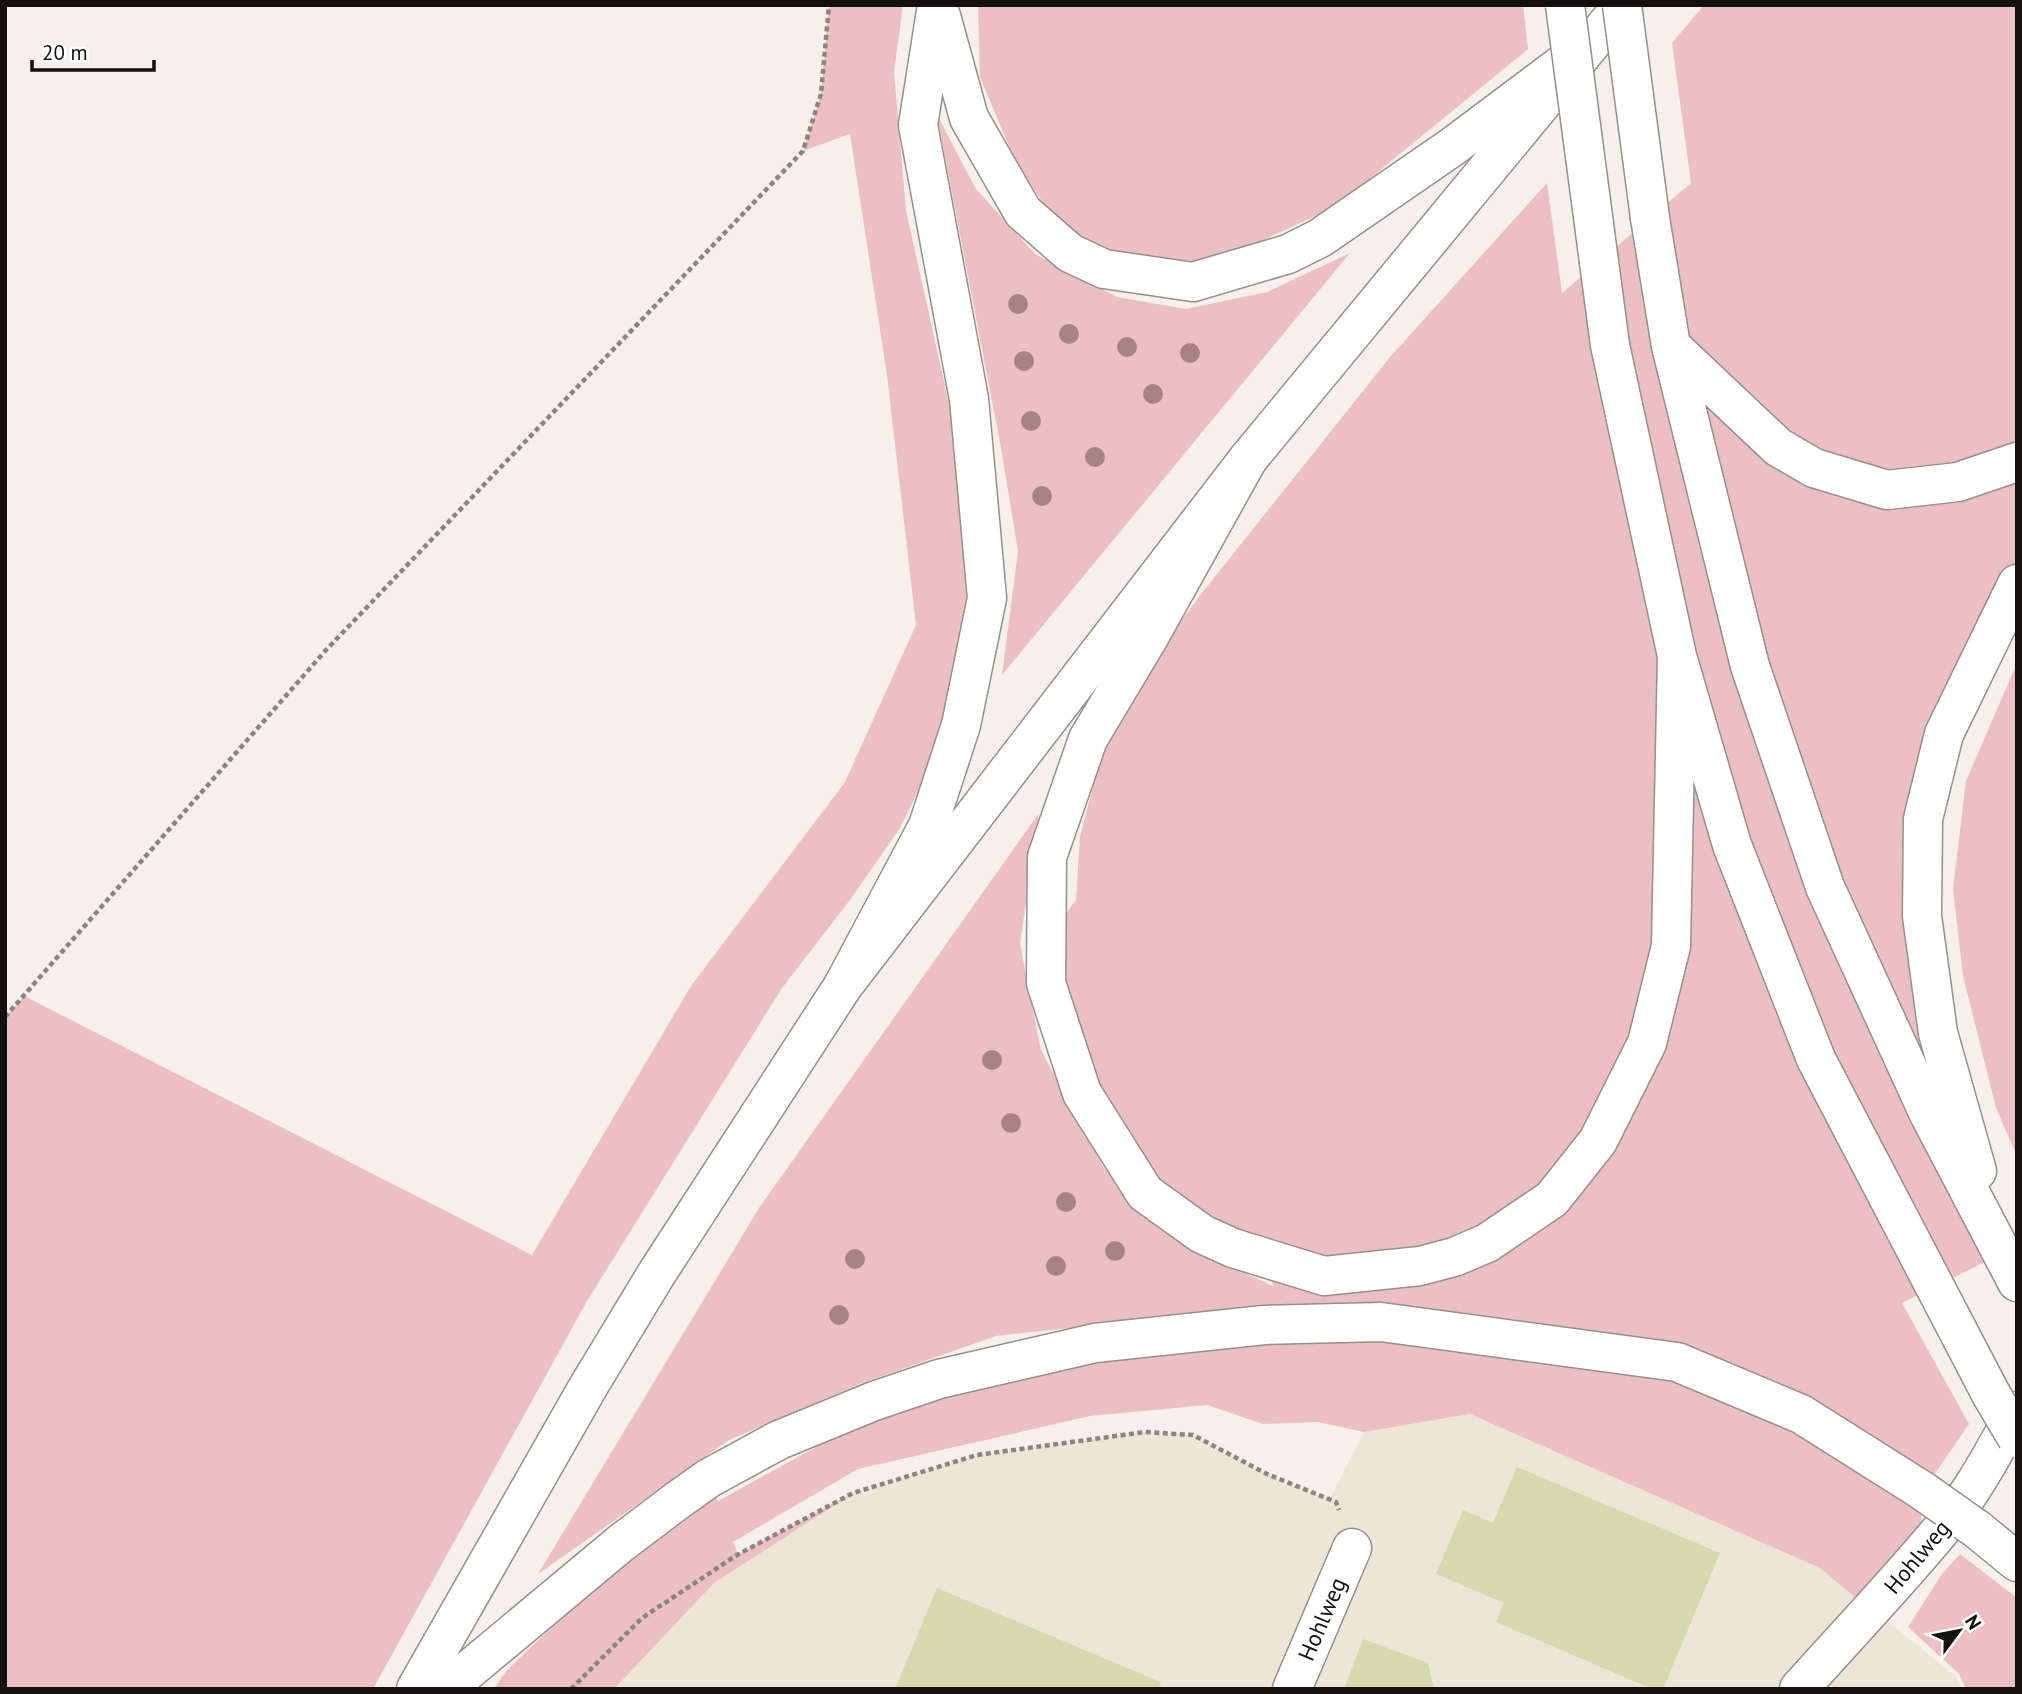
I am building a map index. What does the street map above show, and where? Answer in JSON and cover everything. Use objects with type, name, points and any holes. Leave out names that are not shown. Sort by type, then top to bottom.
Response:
[{"type":"main road","points":[[937,5],[969,118],[1023,212],[1070,253],[1104,269],[1193,282],[1289,254],[1320,238],[1452,147],[1588,45]]},
{"type":"main road","points":[[843,986],[928,826],[961,724],[987,598],[969,400],[918,125],[937,5]]},
{"type":"main road","points":[[1565,5],[1610,345],[1676,656],[1732,845],[1816,1059],[2004,1403],[2017,1438]]},
{"type":"main road","points":[[416,1689],[588,1387],[657,1273],[843,986],[1248,459],[1623,5]]},
{"type":"main road","points":[[1623,5],[1650,218],[1671,346],[1750,666],[1825,887],[1929,1114],[2009,1268]]},
{"type":"main road","points":[[1671,346],[1778,447],[1814,468],[1887,490],[1958,482],[2017,462]]},
{"type":"main road","points":[[1248,459],[1149,637],[1088,739],[1047,857],[1046,983],[1082,1093],[1145,1193],[1202,1234],[1233,1248],[1324,1276],[1420,1266],[1454,1257],[1487,1243],[1552,1199],[1598,1141],[1647,1043],[1671,946],[1676,656]]},
{"type":"main road","points":[[2009,1268],[1938,1033],[1922,916],[1923,819],[1944,734],[2017,584]]},
{"type":"main road","points":[[446,1689],[621,1543],[678,1500],[709,1478],[779,1440],[874,1401],[939,1379],[1095,1343],[1264,1325],[1381,1322],[1677,1362],[1801,1414],[1923,1491],[2017,1562]]},
{"type":"main road","name":"Hohlweg","points":[[1799,1689],[1872,1611],[1947,1523],[1986,1465],[2004,1403]]},
{"type":"main road","name":"Hohlweg","points":[[1292,1689],[1352,1548]]},
{"type":"path","points":[[5,1017],[326,650],[803,151],[821,94],[829,5]]},
{"type":"path","points":[[571,1689],[642,1618],[737,1555],[853,1493],[977,1455],[1145,1432],[1193,1435],[1268,1474],[1336,1502],[1352,1548]]},
{"type":"shaded area","points":[[829,5],[903,5],[894,72],[906,210],[958,445],[967,616],[939,748],[900,828],[850,900],[782,988],[587,1301],[373,1689],[5,1689],[5,1017],[24,996],[532,1255],[691,986],[845,782],[916,625],[887,375],[850,134],[803,151],[821,94]]},
{"type":"shaded area","points":[[978,5],[1523,5],[1528,49],[1335,207],[1228,256],[1156,269],[1101,250],[1050,214],[1014,158],[980,77]]},
{"type":"shaded area","points":[[1704,5],[2017,5],[2017,584],[1944,734],[1922,916],[2001,1254],[1902,1303],[1969,1424],[1923,1491],[1921,1519],[1924,1549],[1872,1611],[1820,1568],[1470,1414],[1364,1432],[1318,1422],[1263,1424],[1207,1405],[1090,1416],[858,1469],[733,1542],[738,1554],[855,1492],[714,1583],[614,1689],[494,1689],[506,1671],[709,1478],[718,1501],[871,1417],[1278,1305],[996,1336],[862,1383],[729,1440],[538,1574],[759,1208],[1039,813],[1020,944],[1041,1050],[1104,1168],[1181,1244],[1273,1286],[1267,1258],[1202,1234],[1082,1093],[1047,938],[1076,900],[1080,837],[1106,736],[1139,678],[1202,593],[1390,357],[1547,183],[1562,293],[1691,183],[1672,43]]},
{"type":"shaded area","points":[[937,115],[976,189],[1035,254],[1117,297],[1186,309],[1267,292],[1350,253],[1002,675],[1018,551]]},
{"type":"shaded area","points":[[2017,663],[2017,1156],[1996,1108],[1963,976],[1953,889],[1966,781]]},
{"type":"shaded area","points":[[1470,1414],[1820,1568],[1956,1676],[1962,1689],[571,1689],[737,1555],[855,1492],[977,1455],[1145,1432],[1193,1435],[1267,1474],[1330,1499],[1364,1432]]},
{"type":"shaded area","points":[[1960,1554],[2017,1598],[2017,1689],[1966,1689],[1959,1674],[1908,1627],[1942,1574]]},
{"type":"building","points":[[1517,1467],[1720,1553],[1663,1689],[1652,1689],[1496,1622],[1504,1603],[1436,1574],[1463,1510],[1493,1523]]},
{"type":"building","points":[[937,1588],[1161,1682],[1159,1689],[895,1689]]},
{"type":"building","points":[[1363,1639],[1428,1663],[1434,1689],[1344,1689]]}]
